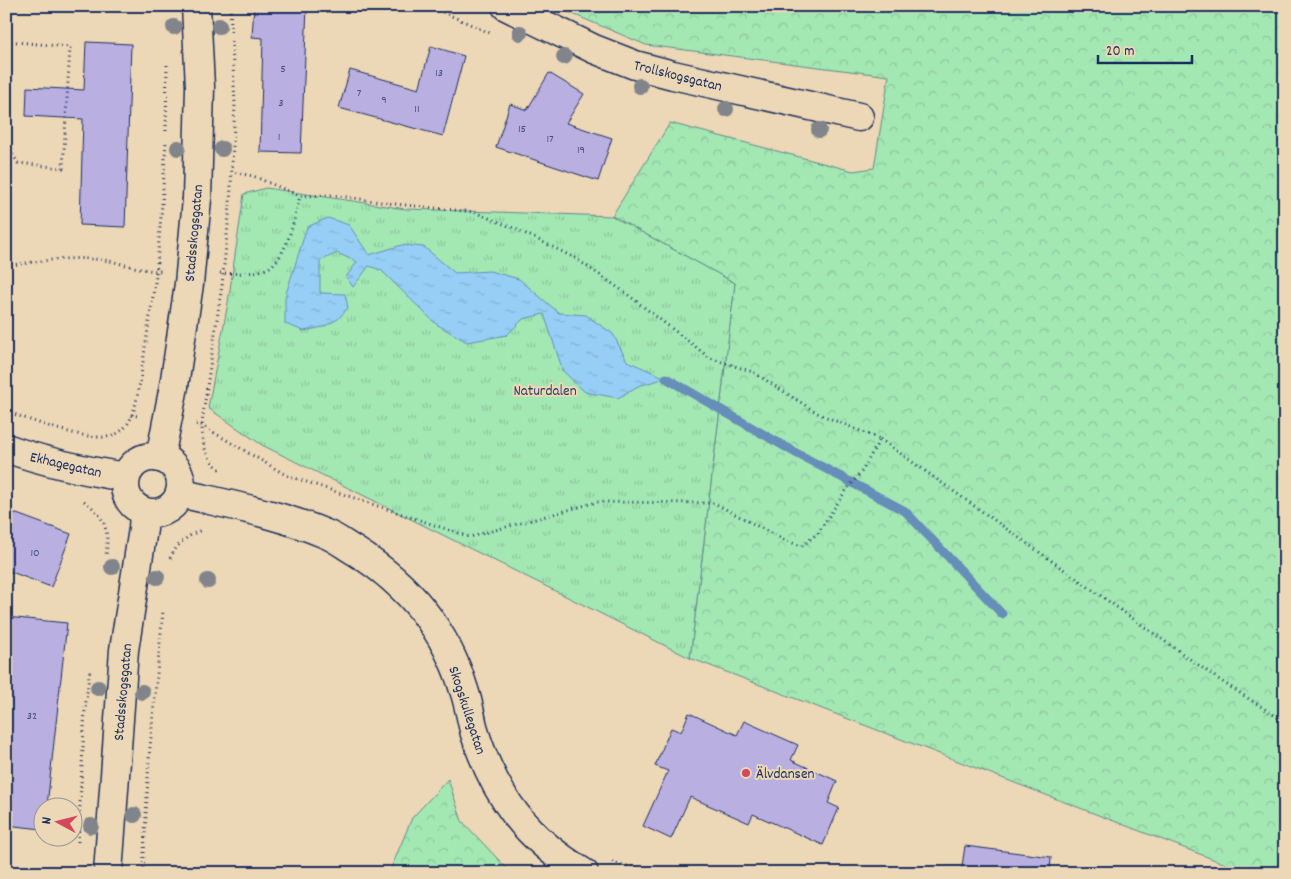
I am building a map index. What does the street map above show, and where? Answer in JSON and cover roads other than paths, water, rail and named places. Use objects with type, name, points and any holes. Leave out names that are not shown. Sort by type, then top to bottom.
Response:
[{"type":"street","name":"Stadsskogsgatan","points":[[160,458],[174,386],[189,284],[197,199],[200,87],[196,6]]},
{"type":"street","name":"Trollskogsgatan","points":[[506,6],[594,49],[635,65],[859,117]]},
{"type":"street","name":"Ekhagegatan","points":[[6,448],[27,456],[90,471],[126,477]]},
{"type":"street","points":[[150,457],[160,458],[170,462],[179,473],[180,493],[176,502],[164,511],[144,512],[129,499],[125,489],[126,477],[132,466],[140,460],[150,457]]},
{"type":"street","name":"Skogskullegatan","points":[[180,493],[262,512],[328,534],[374,563],[400,584],[420,605],[445,643],[464,689],[475,733],[497,789],[515,815],[533,836],[584,873]]},
{"type":"street","name":"Stadsskogsgatan","points":[[108,873],[124,650],[144,512]]},
{"type":"water","points":[[328,218],[349,225],[369,255],[402,245],[424,247],[455,273],[490,271],[519,279],[559,313],[586,315],[613,334],[627,361],[666,378],[638,386],[618,398],[585,392],[563,371],[544,314],[523,319],[507,335],[467,342],[436,324],[381,270],[369,266],[353,287],[346,277],[357,262],[337,253],[320,261],[320,293],[345,294],[348,308],[338,319],[323,327],[304,331],[285,324],[285,297],[307,227]]},
{"type":"waterway","points":[[666,378],[796,453],[905,511],[1002,614]]},
{"type":"place","name":"Älvdansen","points":[[746,773]]},
{"type":"park label","name":"Naturdalen","points":[[545,390]]}]
